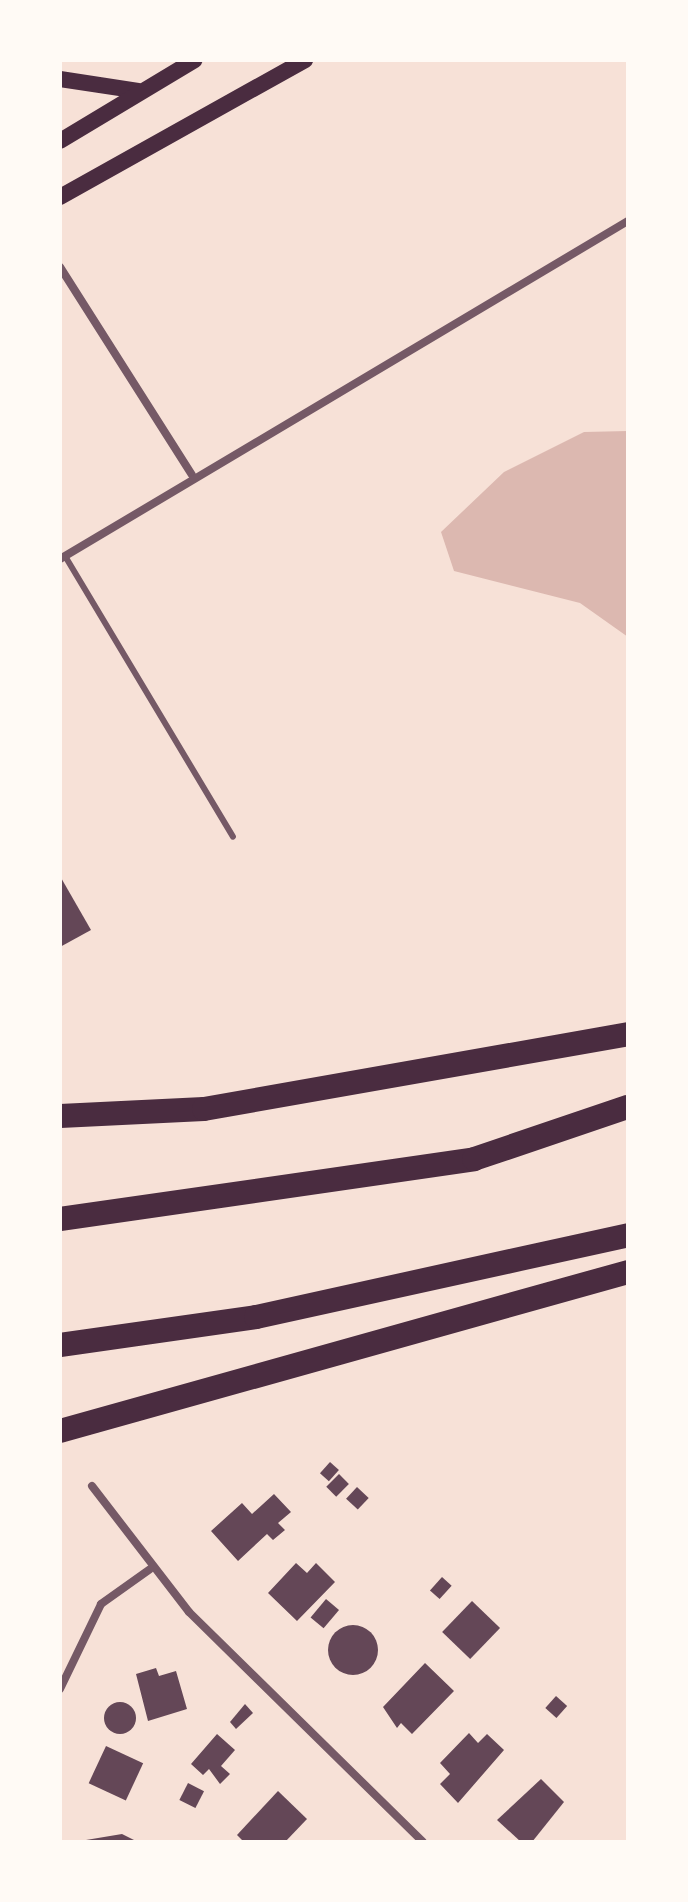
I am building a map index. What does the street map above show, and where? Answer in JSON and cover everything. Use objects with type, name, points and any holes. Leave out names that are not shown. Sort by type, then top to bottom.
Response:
[{"type":"highway","points":[[60,1116],[220,1106],[628,1034]]},
{"type":"highway","points":[[60,1219],[474,1159],[628,1107]]},
{"type":"highway","points":[[60,1345],[256,1317],[628,1235]]},
{"type":"highway","points":[[60,1431],[628,1272]]},
{"type":"main road","points":[[60,141],[138,91],[195,60]]},
{"type":"main road","points":[[60,197],[305,60]]},
{"type":"main road","points":[[60,79],[138,91]]},
{"type":"street","points":[[62,557],[192,475],[628,221]]},
{"type":"street","points":[[60,267],[192,475]]},
{"type":"street","points":[[92,1486],[150,1569],[423,1842]]},
{"type":"street","points":[[60,1689],[101,1604],[150,1569]]},
{"type":"lane","points":[[62,557],[233,837]]},
{"type":"shaded area","points":[[628,431],[628,637],[580,603],[454,571],[441,532],[504,472],[584,432]]},
{"type":"building","points":[[60,876],[91,930],[60,947]]},
{"type":"building","points":[[330,1462],[339,1470],[329,1481],[320,1473]]},
{"type":"building","points":[[339,1474],[349,1484],[336,1497],[326,1487]]},
{"type":"building","points":[[357,1487],[369,1498],[358,1510],[346,1499]]},
{"type":"building","points":[[274,1494],[291,1512],[278,1523],[285,1530],[273,1540],[267,1534],[238,1561],[211,1531],[242,1503],[252,1514]]},
{"type":"building","points":[[296,1563],[307,1573],[316,1563],[335,1582],[297,1621],[268,1593]]},
{"type":"building","points":[[442,1577],[452,1586],[440,1599],[430,1590]]},
{"type":"building","points":[[326,1599],[339,1610],[324,1628],[311,1617]]},
{"type":"building","points":[[472,1601],[500,1628],[470,1659],[442,1632]]},
{"type":"building","points":[[353,1625],[370,1633],[378,1650],[370,1667],[353,1675],[336,1667],[328,1650],[336,1633]]},
{"type":"building","points":[[425,1663],[454,1691],[412,1734],[401,1723],[397,1728],[383,1707]]},
{"type":"building","points":[[156,1668],[159,1676],[176,1671],[187,1709],[148,1721],[136,1674]]},
{"type":"building","points":[[556,1696],[567,1706],[556,1718],[545,1708]]},
{"type":"building","points":[[120,1702],[131,1707],[136,1718],[131,1729],[120,1734],[109,1729],[104,1718],[109,1707]]},
{"type":"building","points":[[245,1704],[253,1713],[236,1729],[230,1722]]},
{"type":"building","points":[[469,1733],[478,1743],[487,1734],[504,1750],[458,1803],[440,1784],[450,1774],[440,1763]]},
{"type":"building","points":[[217,1734],[235,1750],[221,1766],[230,1774],[220,1784],[209,1769],[203,1775],[191,1764]]},
{"type":"building","points":[[106,1746],[143,1763],[126,1800],[89,1783]]},
{"type":"building","points":[[541,1779],[564,1802],[532,1842],[521,1842],[497,1820]]},
{"type":"building","points":[[188,1783],[204,1791],[195,1808],[179,1800]]},
{"type":"building","points":[[278,1791],[307,1819],[285,1842],[244,1842],[237,1835]]},
{"type":"building","points":[[122,1834],[138,1842],[86,1842],[86,1840]]}]
